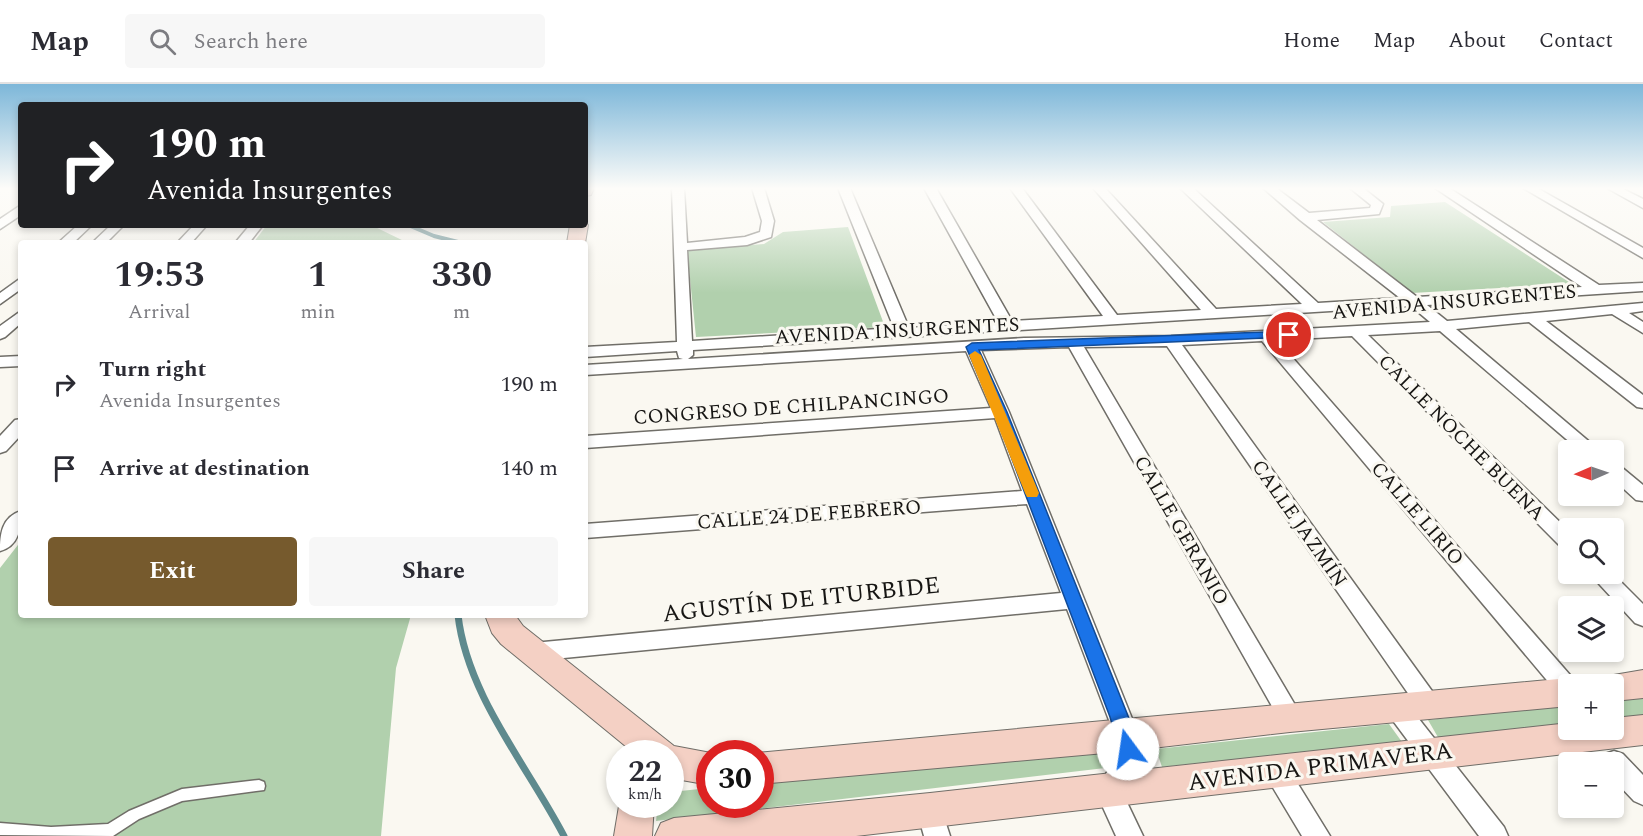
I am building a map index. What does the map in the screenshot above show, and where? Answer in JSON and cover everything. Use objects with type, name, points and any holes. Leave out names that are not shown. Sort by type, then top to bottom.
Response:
[{"type":"street","points":[[680,223],[685,363]]},
{"type":"street","points":[[682,246],[733,243],[766,234],[768,223]]},
{"type":"street","points":[[858,223],[902,330]]},
{"type":"street","points":[[950,223],[1007,325]]},
{"type":"street","points":[[1042,223],[1113,319]]},
{"type":"street","points":[[1131,223],[1214,315]]},
{"type":"street","points":[[1224,223],[1315,308]]},
{"type":"street","points":[[1312,223],[1415,302],[1578,440]]},
{"type":"street","points":[[1494,223],[1598,291]]},
{"type":"street","points":[[1590,223],[1643,254]]},
{"type":"street","points":[[68,240],[82,228]]},
{"type":"street","points":[[102,240],[115,228]]},
{"type":"street","points":[[187,240],[198,228]]},
{"type":"street","points":[[244,240],[254,228]]},
{"type":"street","points":[[0,300],[18,285]]},
{"type":"street","name":"AVENIDA INSURGENTES","points":[[588,352],[902,330],[1214,315],[1643,287]]},
{"type":"street","name":"AVENIDA INSURGENTES","points":[[588,370],[972,347],[1171,341],[1444,326],[1643,307]]},
{"type":"street","points":[[1614,309],[1643,329]]},
{"type":"street","points":[[0,334],[18,318]]},
{"type":"street","points":[[1533,318],[1643,403]]},
{"type":"street","name":"CALLE NOCHE BUENA","points":[[1356,331],[1558,532]]},
{"type":"street","name":"CALLE LIRIO","points":[[1266,336],[1558,678]]},
{"type":"street","name":"CALLE JAZMÍN","points":[[1171,341],[1429,705]]},
{"type":"street","name":"CALLE GERANIO","points":[[1074,343],[1290,717]]},
{"type":"street","points":[[972,347],[1001,412],[1127,736],[1129,762],[1108,790],[1130,836]]},
{"type":"street","points":[[0,362],[18,361]]},
{"type":"street","name":"CONGRESO DE CHILPANCINGO","points":[[588,441],[1001,412]]},
{"type":"street","points":[[0,447],[18,427]]},
{"type":"street","points":[[1624,479],[1643,495]]},
{"type":"street","name":"CALLE 24 DE FEBRERO","points":[[588,531],[1034,497]]},
{"type":"street","points":[[0,544],[18,522]]},
{"type":"street","points":[[1610,584],[1643,617]]},
{"type":"street","name":"AGUSTÍN DE ITURBIDE","points":[[533,652],[1074,600]]},
{"type":"street","points":[[501,618],[512,634],[640,740]]},
{"type":"street","points":[[1624,686],[1643,684]]},
{"type":"street","points":[[774,767],[1127,736],[1290,717],[1558,692]]},
{"type":"street","points":[[1396,707],[1495,836]]},
{"type":"street","name":"AVENIDA PRIMAVERA","points":[[1624,732],[1643,730]]},
{"type":"street","name":"AVENIDA PRIMAVERA","points":[[674,836],[933,824],[1108,790],[1558,740]]},
{"type":"street","points":[[1593,740],[1604,752]]},
{"type":"street","points":[[1276,771],[1317,836]]},
{"type":"street","points":[[1624,773],[1643,793]]},
{"type":"street","points":[[633,836],[635,818]]},
{"type":"lane","points":[[0,829],[51,833],[106,833],[160,803],[182,795],[259,786]]},
{"type":"green space","points":[[1324,223],[1478,223],[1572,284],[1412,293]]},
{"type":"green space","points":[[848,227],[885,327],[696,337],[687,250],[764,244],[783,232]]},
{"type":"green space","points":[[265,228],[377,228],[402,240],[255,240]]},
{"type":"green space","points":[[18,545],[18,618],[410,618],[396,668],[381,836],[0,836],[0,568]]},
{"type":"green space","points":[[1643,698],[1643,719],[1624,720],[1624,700]]},
{"type":"green space","points":[[1558,706],[1558,727],[1439,739],[1428,720]]},
{"type":"green space","points":[[1389,724],[1402,742],[1162,767],[1156,749]]},
{"type":"green space","points":[[1116,750],[1122,766],[774,807],[774,782]]},
{"type":"green space","points":[[696,789],[696,816],[684,818],[684,791]]},
{"type":"green space","points":[[656,818],[681,818],[656,821]]},
{"type":"waterway","points":[[415,228],[450,240]]},
{"type":"waterway","points":[[459,618],[473,673],[486,701],[500,729],[564,836]]},
{"type":"slow traffic","points":[[975,355],[1001,412],[1032,493]]},
{"type":"route","points":[[1128,749],[1127,736],[1001,412],[972,347],[1024,343],[1127,342],[1289,335]]}]
